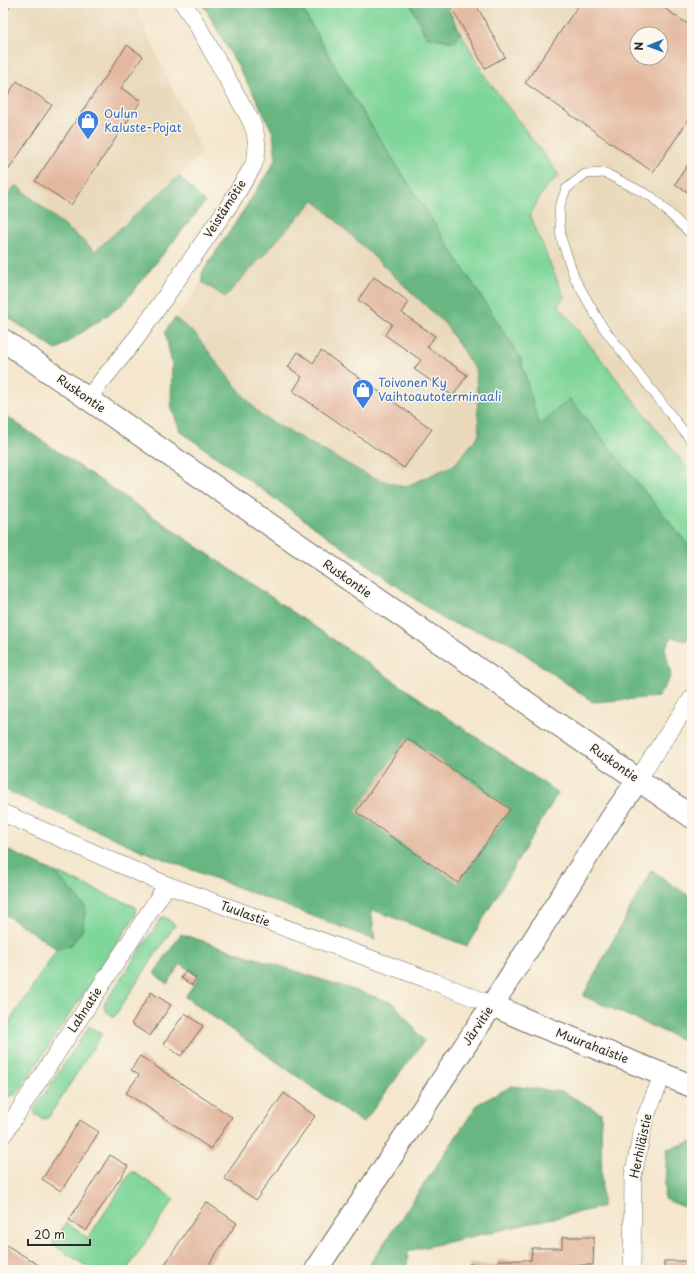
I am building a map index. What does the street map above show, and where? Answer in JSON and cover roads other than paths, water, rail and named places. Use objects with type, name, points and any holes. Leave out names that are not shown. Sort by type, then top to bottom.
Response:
[{"type":"main road","name":"Ruskontie","points":[[3,340],[692,817]]},
{"type":"main road","name":"Järvitie","points":[[316,1270],[492,1005],[617,810],[638,780]]},
{"type":"main road","name":"Muurahaistie","points":[[492,1005],[533,1023],[692,1086]]},
{"type":"street","name":"Veistämötie","points":[[88,398],[138,336],[232,201],[253,166],[256,157],[257,146],[251,120],[195,21],[183,3]]},
{"type":"street","points":[[638,780],[650,759],[692,698]]},
{"type":"street","name":"Tuulastie","points":[[3,813],[167,885],[435,982],[492,1005]]},
{"type":"street","name":"Lahnatie","points":[[6,1124],[167,885]]},
{"type":"street","name":"Herhiläistie","points":[[632,1270],[633,1176],[645,1118],[663,1074]]},
{"type":"lane","points":[[692,235],[652,197],[605,173],[585,174],[566,189],[559,208],[561,238],[575,279],[602,326],[692,442]]},
{"type":"place","name":"Oulun Kaluste-Pojat","points":[[88,140]]},
{"type":"place","name":"Toivonen Ky Vaihtoautoterminaali","points":[[363,410]]}]
